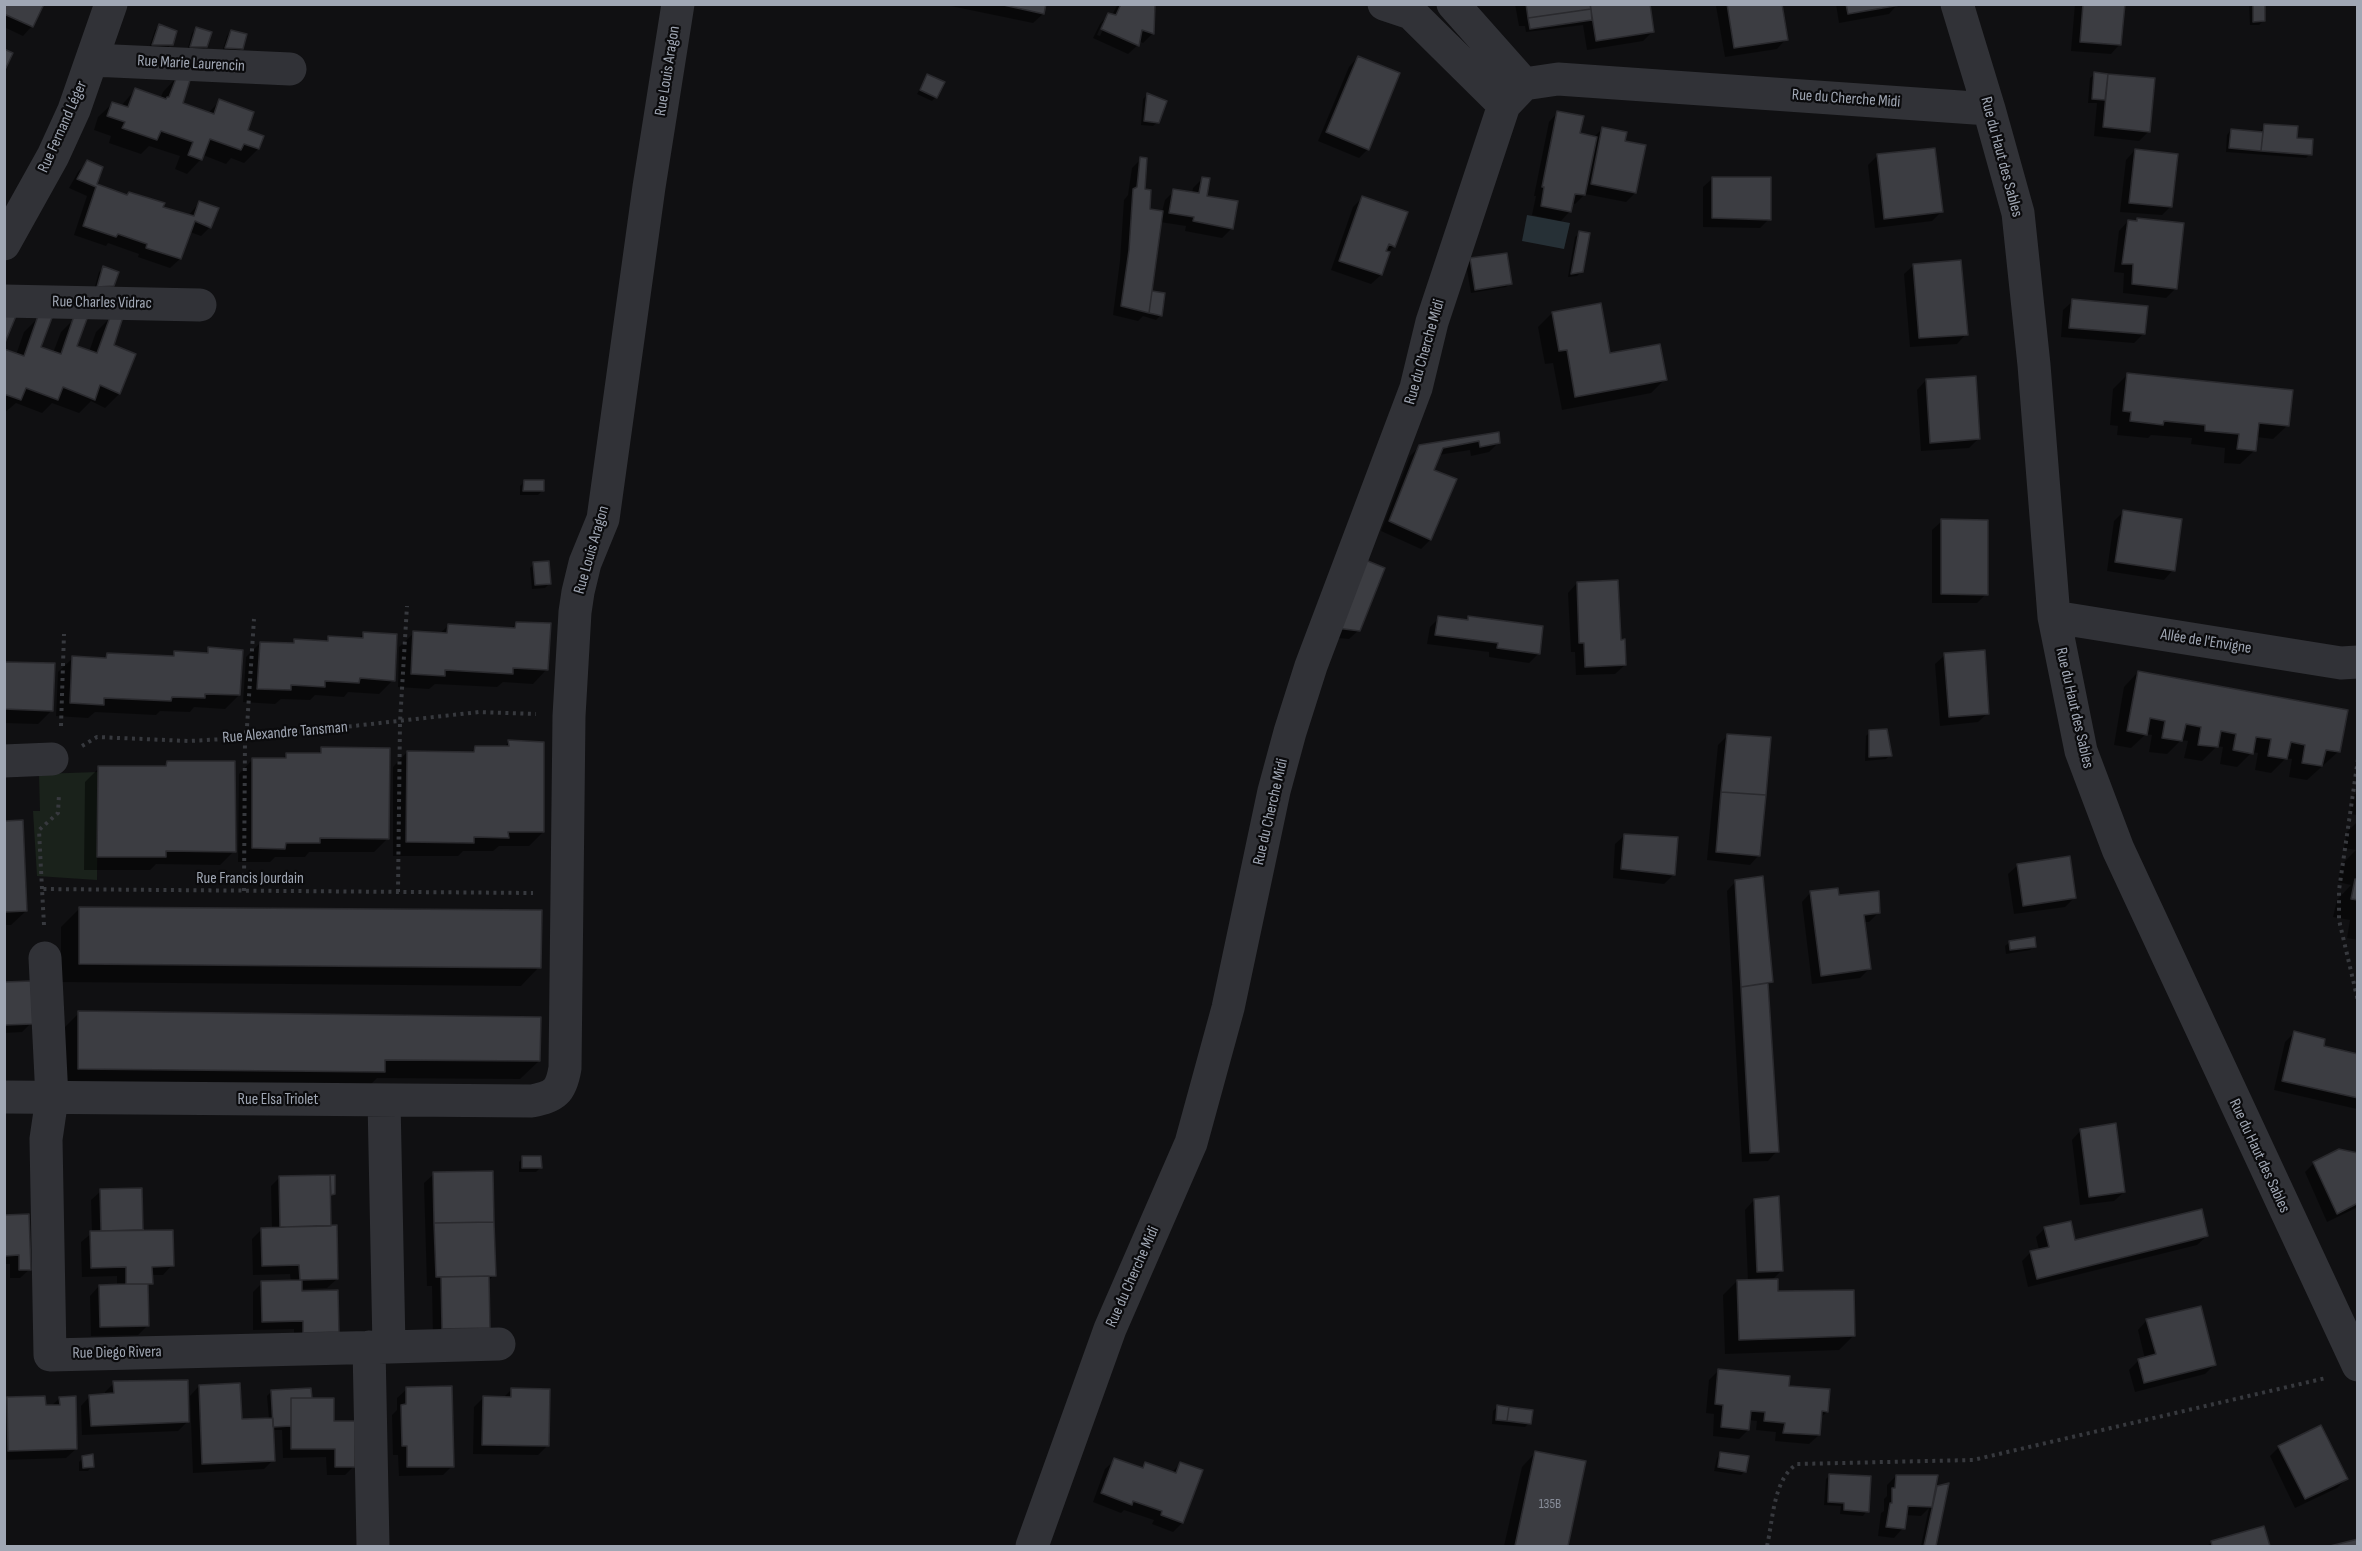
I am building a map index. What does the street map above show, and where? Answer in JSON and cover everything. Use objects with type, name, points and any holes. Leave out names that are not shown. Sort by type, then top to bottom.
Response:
[{"type":"street","name":"Rue Fernand Léger","points":[[4,244],[57,147],[74,110],[111,4]]},
{"type":"street","name":"Rue Louis Aragon","points":[[552,1096],[562,1083],[564,1068],[569,716],[578,592],[585,563],[603,519],[649,187],[678,4]]},
{"type":"street","points":[[1384,4],[1411,13],[1514,95]]},
{"type":"street","points":[[1453,4],[1514,95]]},
{"type":"street","name":"Rue du Haut des Sables","points":[[1957,4],[2018,213],[2034,365],[2054,617],[2081,751],[2118,849],[2346,1371]]},
{"type":"street","name":"Rue Marie Laurencin","points":[[92,60],[290,69]]},
{"type":"street","name":"Rue du Cherche Midi","points":[[1032,1546],[1110,1329],[1191,1143],[1228,1008],[1274,791],[1290,732],[1311,666],[1416,388],[1432,322],[1514,95],[1558,79],[1989,109]]},
{"type":"street","name":"Rue Charles Vidrac","points":[[4,301],[200,305]]},
{"type":"street","name":"Allée de l'Envigne","points":[[2054,617],[2341,663],[2358,662]]},
{"type":"street","points":[[4,761],[56,759]]},
{"type":"street","points":[[45,958],[52,1098]]},
{"type":"street","name":"Rue Elsa Triolet","points":[[4,1097],[532,1101],[552,1096]]},
{"type":"street","name":"Rue Diego Rivera","points":[[52,1098],[46,1139],[50,1355],[499,1344]]},
{"type":"street","points":[[373,1546],[384,1100]]},
{"type":"path","points":[[398,892],[400,722],[407,606]]},
{"type":"path","points":[[244,891],[244,738],[248,727],[254,619]]},
{"type":"path","points":[[45,958],[39,830],[58,813],[56,759],[64,634]]},
{"type":"path","name":"Rue Alexandre Tansman","points":[[56,759],[97,737],[188,741],[244,738],[479,712],[569,716]]},
{"type":"path","points":[[2358,759],[2339,890],[2339,920],[2358,1001]]},
{"type":"path","name":"Rue Francis Jourdain","points":[[42,890],[567,893]]},
{"type":"path","points":[[1767,1546],[1779,1487],[1787,1470],[1797,1464],[1973,1460],[2346,1371]]},
{"type":"shaded area","points":[[1527,215],[1570,223],[1564,249],[1522,241]]},
{"type":"shaded area","points":[[98,772],[97,880],[37,876],[33,811],[40,811],[39,774]]},
{"type":"building","points":[[4,4],[44,4],[33,27],[4,14]]},
{"type":"building","points":[[999,4],[1046,4],[1044,14]]},
{"type":"building","points":[[1121,4],[1155,4],[1154,34],[1142,30],[1139,46],[1101,29],[1108,13],[1116,15]]},
{"type":"building","points":[[1526,4],[1590,4],[1591,9],[1528,18]]},
{"type":"building","points":[[1590,4],[1650,4],[1654,32],[1596,41]]},
{"type":"building","points":[[1727,4],[1782,4],[1788,40],[1734,48]]},
{"type":"building","points":[[1846,4],[1900,4],[1900,5],[1848,14]]},
{"type":"building","points":[[2083,4],[2125,4],[2121,45],[2080,42]]},
{"type":"building","points":[[2253,4],[2265,4],[2265,21],[2253,22]]},
{"type":"building","points":[[1591,9],[1592,20],[1530,29],[1528,18]]},
{"type":"building","points":[[159,24],[177,31],[173,45],[152,45]]},
{"type":"building","points":[[196,27],[212,32],[207,47],[190,47]]},
{"type":"building","points":[[231,30],[247,34],[243,49],[225,48]]},
{"type":"building","points":[[4,49],[13,53],[4,72]]},
{"type":"building","points":[[1358,56],[1400,73],[1369,150],[1326,132]]},
{"type":"building","points":[[2094,72],[2108,74],[2105,100],[2092,99]]},
{"type":"building","points":[[927,74],[945,82],[937,98],[920,90]]},
{"type":"building","points":[[2108,74],[2155,78],[2150,132],[2103,127]]},
{"type":"building","points":[[177,76],[191,77],[183,103],[214,114],[219,99],[254,112],[248,130],[264,136],[259,149],[244,144],[241,150],[210,139],[202,160],[188,155],[193,142],[161,131],[157,140],[122,128],[125,122],[107,116],[112,102],[128,107],[135,88],[166,99],[169,97]]},
{"type":"building","points":[[1147,93],[1167,101],[1159,123],[1144,121]]},
{"type":"building","points":[[1557,111],[1584,116],[1580,133],[1597,137],[1585,195],[1575,194],[1571,212],[1541,206],[1544,187],[1542,187]]},
{"type":"building","points":[[2264,124],[2298,126],[2297,138],[2313,139],[2312,155],[2261,151]]},
{"type":"building","points":[[1602,127],[1627,132],[1625,141],[1646,145],[1636,193],[1591,184]]},
{"type":"building","points":[[2231,129],[2263,132],[2261,151],[2229,148]]},
{"type":"building","points":[[1935,148],[1943,212],[1884,219],[1877,154]]},
{"type":"building","points":[[2135,149],[2178,154],[2172,207],[2129,203]]},
{"type":"building","points":[[1140,157],[1147,158],[1145,189],[1151,190],[1150,209],[1163,211],[1149,313],[1121,306],[1129,250],[1133,189],[1137,187]]},
{"type":"building","points":[[87,160],[103,167],[97,184],[127,195],[129,192],[165,203],[163,207],[194,216],[199,201],[219,208],[211,228],[195,221],[181,259],[146,248],[147,244],[118,234],[116,237],[83,226],[96,187],[77,179]]},
{"type":"building","points":[[1202,177],[1210,178],[1207,196],[1238,201],[1233,229],[1193,221],[1194,217],[1169,213],[1173,189],[1199,193]]},
{"type":"building","points":[[1712,177],[1771,177],[1771,220],[1712,218]]},
{"type":"building","points":[[1362,196],[1408,212],[1395,247],[1389,244],[1386,251],[1390,252],[1382,275],[1339,261]]},
{"type":"building","points":[[2137,218],[2184,223],[2177,289],[2132,284],[2133,264],[2122,264],[2128,220],[2137,221]]},
{"type":"building","points":[[1579,231],[1590,233],[1583,272],[1571,274]]},
{"type":"building","points":[[1507,253],[1512,284],[1475,290],[1470,258]]},
{"type":"building","points":[[1961,260],[1968,335],[1919,338],[1913,264]]},
{"type":"building","points":[[103,266],[119,272],[114,286],[97,287]]},
{"type":"building","points":[[1152,291],[1165,293],[1162,316],[1149,313]]},
{"type":"building","points":[[2072,299],[2148,306],[2145,334],[2069,328]]},
{"type":"building","points":[[1601,303],[1610,353],[1660,344],[1667,380],[1575,397],[1567,350],[1559,351],[1552,312]]},
{"type":"building","points":[[4,315],[16,316],[4,345]]},
{"type":"building","points":[[53,315],[41,347],[61,354],[74,316],[88,316],[77,346],[97,353],[110,317],[123,317],[114,345],[136,354],[120,394],[100,385],[95,400],[63,387],[58,400],[26,388],[21,400],[4,394],[4,349],[24,356],[38,316]]},
{"type":"building","points":[[2127,373],[2293,390],[2289,426],[2259,423],[2256,451],[2237,449],[2239,434],[2205,431],[2205,425],[2164,421],[2163,425],[2130,421],[2131,412],[2123,411]]},
{"type":"building","points":[[1976,376],[1980,439],[1930,443],[1926,379]]},
{"type":"building","points":[[1499,432],[1500,443],[1480,447],[1479,441],[1443,448],[1434,470],[1457,479],[1431,540],[1389,521],[1419,445]]},
{"type":"building","points":[[524,480],[544,480],[544,491],[523,491]]},
{"type":"building","points":[[2123,510],[2182,519],[2175,571],[2115,562]]},
{"type":"building","points":[[1941,519],[1988,520],[1988,595],[1941,594]]},
{"type":"building","points":[[1363,559],[1385,568],[1360,631],[1336,628]]},
{"type":"building","points":[[549,561],[551,584],[535,585],[533,562]]},
{"type":"building","points":[[1618,580],[1621,640],[1625,639],[1626,665],[1585,667],[1584,643],[1579,643],[1577,582]]},
{"type":"building","points":[[1438,616],[1468,620],[1468,616],[1543,626],[1540,654],[1497,648],[1498,643],[1435,635]]},
{"type":"building","points":[[516,622],[551,623],[548,670],[513,668],[513,674],[445,670],[445,676],[411,674],[413,631],[447,633],[448,624],[515,628]]},
{"type":"building","points":[[363,632],[397,634],[395,681],[360,678],[359,683],[325,681],[325,687],[291,685],[291,690],[257,689],[260,642],[294,643],[294,639],[328,641],[328,636],[363,638]]},
{"type":"building","points":[[208,647],[243,650],[240,695],[205,694],[205,698],[172,697],[171,701],[104,698],[104,705],[70,703],[72,656],[106,658],[107,653],[174,656],[174,651],[208,653]]},
{"type":"building","points":[[1985,650],[1989,714],[1949,717],[1944,653]]},
{"type":"building","points":[[4,662],[55,663],[53,711],[4,709]]},
{"type":"building","points":[[2138,671],[2348,710],[2340,752],[2326,750],[2322,766],[2302,763],[2305,745],[2291,742],[2287,759],[2268,756],[2271,739],[2256,737],[2253,754],[2233,750],[2236,734],[2221,731],[2218,747],[2198,745],[2201,727],[2186,724],[2182,741],[2162,738],[2165,721],[2150,718],[2147,735],[2127,731]]},
{"type":"building","points":[[1887,729],[1892,756],[1869,757],[1869,730]]},
{"type":"building","points":[[1727,734],[1771,737],[1766,795],[1721,792]]},
{"type":"building","points":[[508,740],[544,742],[544,832],[508,832],[509,838],[474,837],[474,843],[406,842],[407,751],[474,752],[475,746],[509,746]]},
{"type":"building","points":[[321,747],[390,748],[389,839],[320,838],[320,843],[286,843],[285,849],[252,848],[252,758],[286,758],[286,753],[321,753]]},
{"type":"building","points":[[167,761],[235,761],[236,852],[166,851],[166,857],[97,857],[98,766],[166,766]]},
{"type":"building","points":[[1721,792],[1766,795],[1760,856],[1716,852]]},
{"type":"building","points":[[23,820],[27,911],[4,912],[4,821]]},
{"type":"building","points":[[1624,834],[1678,837],[1675,875],[1621,869]]},
{"type":"building","points":[[2070,856],[2076,898],[2023,906],[2017,864]]},
{"type":"building","points":[[1763,876],[1773,982],[1741,987],[1735,880]]},
{"type":"building","points":[[2355,879],[2358,880],[2358,900],[2351,899]]},
{"type":"building","points":[[1838,888],[1839,895],[1879,891],[1880,913],[1864,915],[1871,969],[1821,976],[1810,891]]},
{"type":"building","points":[[79,907],[542,910],[541,968],[79,964]]},
{"type":"building","points":[[2035,937],[2036,947],[2010,950],[2009,941]]},
{"type":"building","points":[[31,981],[33,1024],[4,1025],[4,982]]},
{"type":"building","points":[[1768,983],[1779,1152],[1750,1153],[1741,987]]},
{"type":"building","points":[[78,1011],[541,1017],[540,1061],[385,1060],[385,1072],[78,1069]]},
{"type":"building","points":[[2294,1031],[2325,1039],[2324,1046],[2358,1054],[2358,1098],[2282,1081]]},
{"type":"building","points":[[2116,1123],[2125,1192],[2089,1197],[2080,1129]]},
{"type":"building","points":[[2339,1149],[2358,1153],[2358,1203],[2337,1214],[2313,1162]]},
{"type":"building","points":[[522,1156],[541,1156],[542,1168],[522,1168]]},
{"type":"building","points":[[493,1171],[494,1222],[434,1223],[433,1172]]},
{"type":"building","points":[[330,1175],[335,1175],[335,1194],[331,1195]]},
{"type":"building","points":[[330,1175],[331,1226],[280,1227],[279,1176]]},
{"type":"building","points":[[142,1188],[143,1230],[101,1231],[100,1189]]},
{"type":"building","points":[[1779,1196],[1783,1271],[1757,1272],[1754,1199]]},
{"type":"building","points":[[2202,1209],[2208,1236],[2037,1279],[2030,1251],[2049,1247],[2044,1227],[2071,1221],[2075,1240]]},
{"type":"building","points":[[29,1214],[31,1270],[19,1270],[19,1255],[4,1256],[4,1215]]},
{"type":"building","points":[[494,1222],[496,1276],[436,1277],[434,1223]]},
{"type":"building","points":[[337,1225],[338,1279],[300,1280],[299,1265],[262,1266],[261,1228]]},
{"type":"building","points":[[173,1230],[174,1266],[152,1267],[153,1284],[126,1284],[126,1267],[91,1268],[90,1231]]},
{"type":"building","points":[[489,1276],[490,1328],[442,1329],[441,1277]]},
{"type":"building","points":[[1778,1279],[1778,1291],[1854,1290],[1855,1336],[1739,1340],[1737,1280]]},
{"type":"building","points":[[302,1280],[302,1291],[338,1290],[339,1332],[303,1333],[303,1321],[262,1322],[261,1281]]},
{"type":"building","points":[[148,1284],[149,1326],[100,1327],[99,1285]]},
{"type":"building","points":[[2201,1306],[2216,1365],[2144,1383],[2138,1359],[2156,1354],[2146,1319]]},
{"type":"building","points":[[1718,1369],[1790,1376],[1789,1386],[1830,1389],[1828,1412],[1822,1411],[1820,1435],[1783,1433],[1785,1423],[1764,1421],[1765,1412],[1751,1411],[1749,1430],[1721,1427],[1723,1405],[1715,1404]]},
{"type":"building","points":[[188,1380],[189,1422],[91,1426],[89,1395],[114,1393],[113,1381]]},
{"type":"building","points":[[240,1383],[242,1419],[273,1418],[275,1461],[202,1464],[199,1385]]},
{"type":"building","points":[[452,1386],[454,1467],[407,1467],[407,1446],[402,1446],[401,1405],[406,1404],[406,1387]]},
{"type":"building","points":[[311,1388],[312,1398],[291,1398],[291,1426],[273,1427],[271,1390]]},
{"type":"building","points":[[511,1388],[550,1389],[549,1446],[482,1445],[483,1396],[511,1397]]},
{"type":"building","points":[[45,1396],[46,1405],[60,1405],[59,1397],[76,1396],[77,1449],[8,1451],[7,1397]]},
{"type":"building","points":[[291,1398],[334,1398],[334,1421],[355,1421],[355,1467],[335,1467],[335,1449],[291,1449]]},
{"type":"building","points":[[1497,1405],[1509,1407],[1507,1421],[1496,1420]]},
{"type":"building","points":[[1509,1407],[1533,1410],[1531,1424],[1507,1421]]},
{"type":"building","points":[[2321,1425],[2348,1479],[2305,1499],[2278,1446]]},
{"type":"building","points":[[1535,1451],[1586,1461],[1568,1546],[1515,1546]]},
{"type":"building","points":[[1720,1452],[1749,1456],[1746,1472],[1718,1467]]},
{"type":"building","points":[[93,1454],[94,1467],[83,1468],[82,1456]]},
{"type":"building","points":[[1114,1458],[1143,1468],[1145,1462],[1176,1473],[1180,1462],[1203,1470],[1183,1523],[1161,1515],[1162,1511],[1133,1501],[1132,1505],[1101,1493]]},
{"type":"building","points":[[1829,1474],[1871,1476],[1869,1512],[1844,1510],[1844,1503],[1828,1502]]},
{"type":"building","points":[[1896,1475],[1938,1475],[1932,1507],[1908,1506],[1905,1529],[1886,1527]]},
{"type":"building","points":[[1949,1483],[1936,1546],[1924,1546],[1937,1486]]},
{"type":"building","points":[[2264,1526],[2270,1546],[2212,1546],[2211,1541]]},
{"type":"building","points":[[2358,1539],[2358,1546],[2330,1546]]}]
